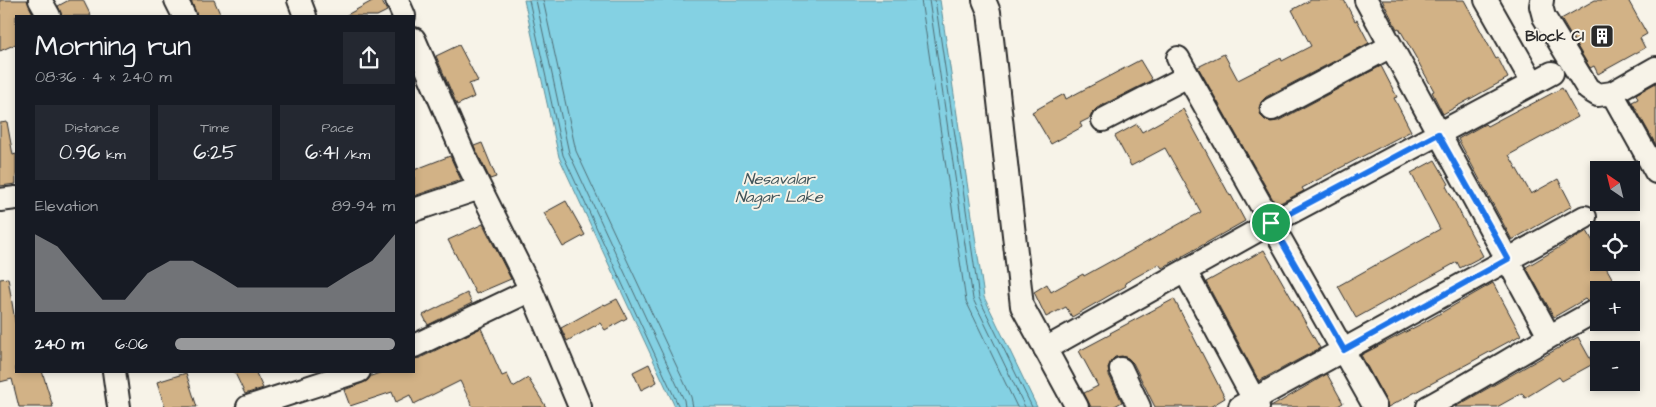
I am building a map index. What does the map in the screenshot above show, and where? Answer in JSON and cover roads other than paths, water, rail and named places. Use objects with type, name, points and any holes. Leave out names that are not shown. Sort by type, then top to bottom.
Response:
[{"type":"street","points":[[40,0],[48,15]]},
{"type":"street","points":[[176,0],[184,15]]},
{"type":"street","points":[[299,0],[304,15]]},
{"type":"street","points":[[397,0],[404,15]]},
{"type":"street","points":[[984,0],[988,12],[1022,306],[1077,407]]},
{"type":"street","points":[[1366,0],[1549,336]]},
{"type":"street","points":[[1045,348],[1271,223],[1542,78],[1486,0]]},
{"type":"street","points":[[1542,0],[1541,6],[1544,17],[1588,89],[1598,95],[1612,93],[1656,68]]},
{"type":"street","points":[[415,41],[468,164],[531,290],[573,405]]},
{"type":"street","points":[[1272,109],[1391,46]]},
{"type":"street","points":[[1103,120],[1183,67],[1375,407]]},
{"type":"street","points":[[1612,93],[1656,172]]},
{"type":"street","points":[[415,210],[480,188]]},
{"type":"street","points":[[0,200],[15,198]]},
{"type":"street","points":[[1185,271],[1250,404],[1585,217]]},
{"type":"street","points":[[415,346],[531,290]]},
{"type":"street","points":[[1428,407],[1590,314]]},
{"type":"street","points":[[1121,369],[1140,407]]},
{"type":"street","points":[[114,373],[119,407]]},
{"type":"street","points":[[248,407],[353,373]]},
{"type":"water","name":"Nesavalar Nagar Lake","points":[[524,0],[940,0],[984,297],[1037,407],[675,407],[559,157]]},
{"type":"place","name":"Block C1","points":[[1602,36]]}]
